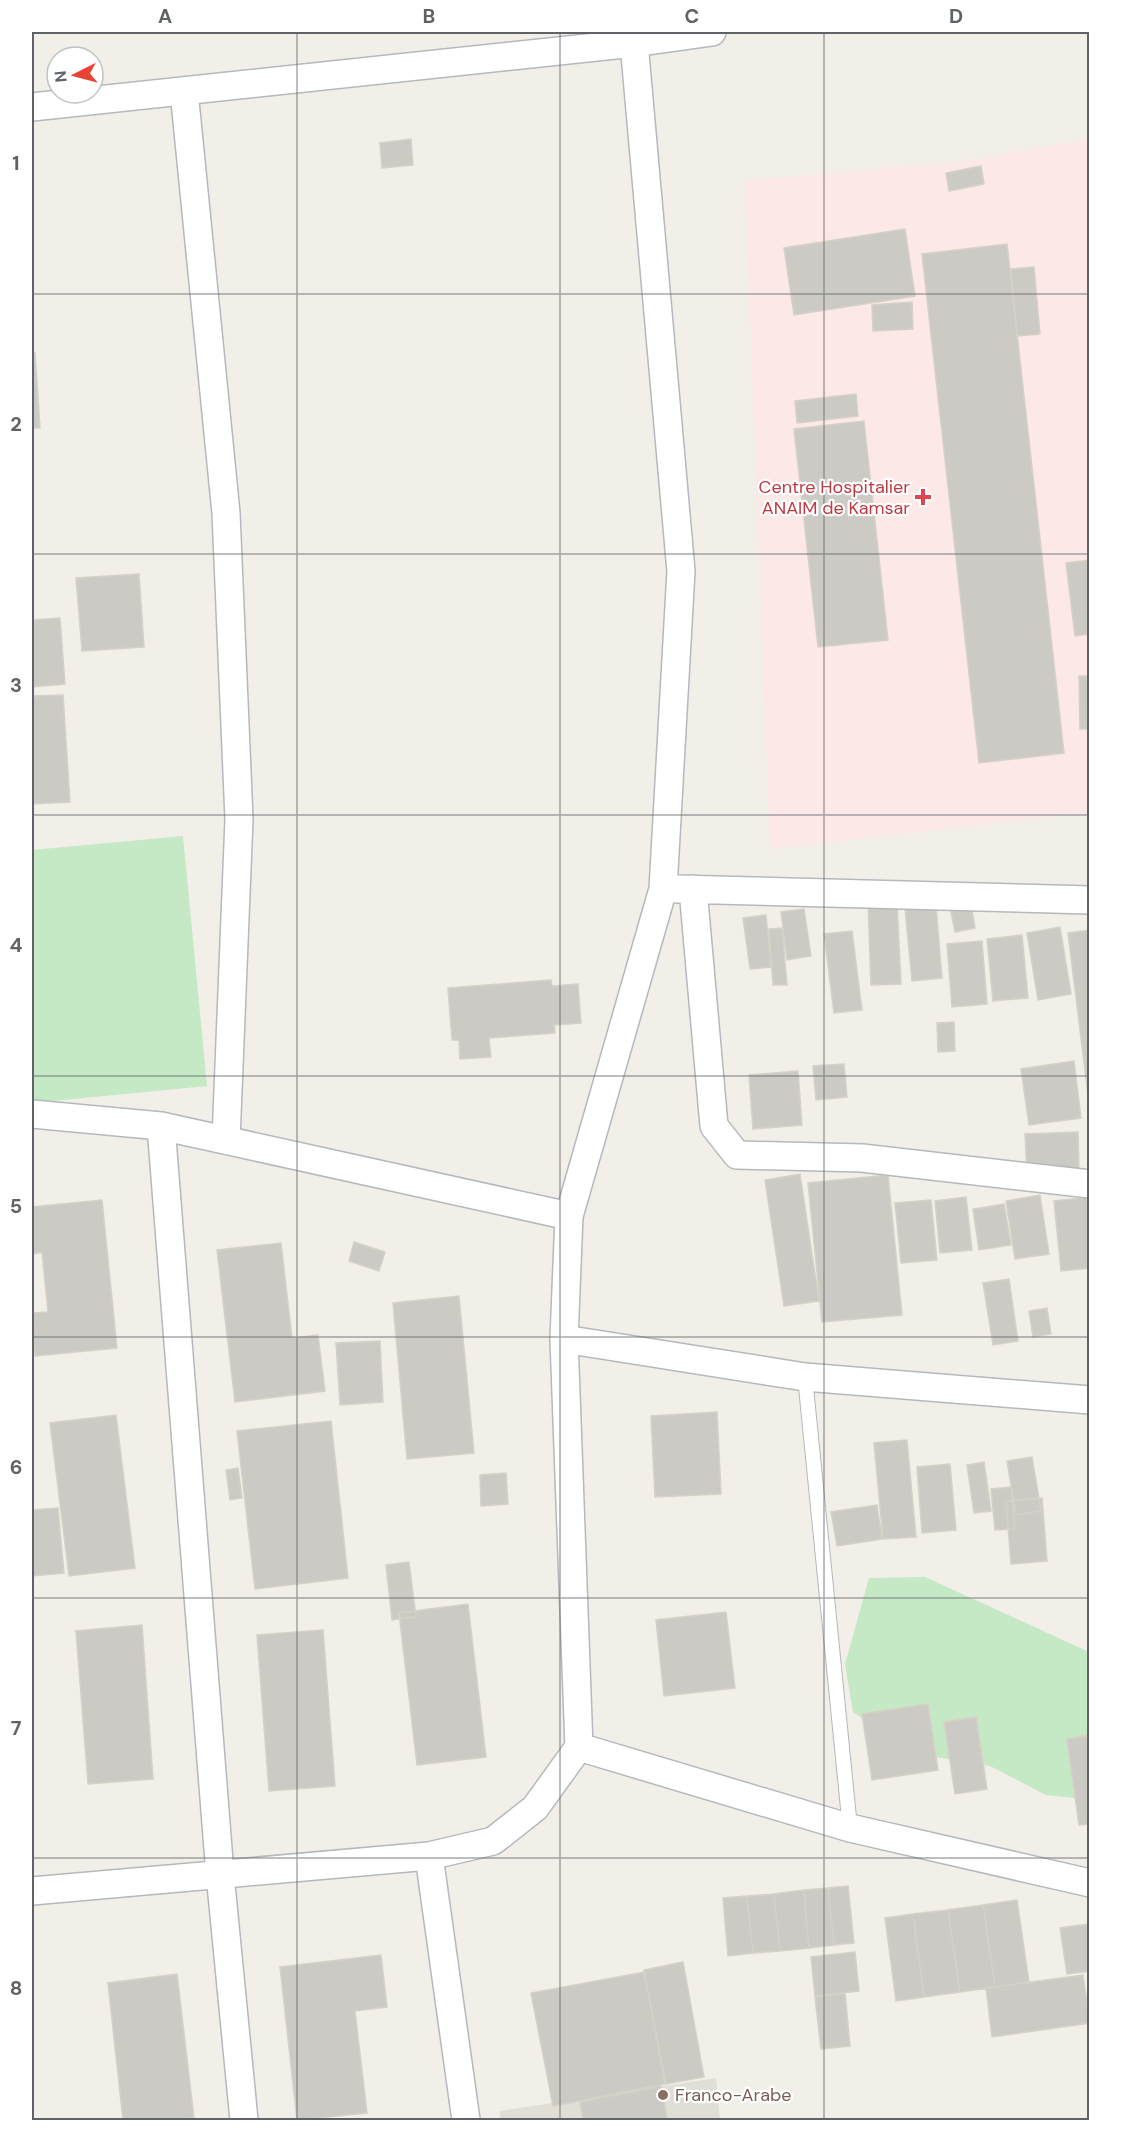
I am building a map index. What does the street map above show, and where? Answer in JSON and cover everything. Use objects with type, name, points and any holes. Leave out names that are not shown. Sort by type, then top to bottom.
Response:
[{"type":"street","points":[[32,107],[634,43],[712,32]]},
{"type":"street","points":[[32,1891],[429,1856],[493,1841],[536,1808],[579,1747],[564,1339],[568,1216],[663,889],[681,571],[634,43]]},
{"type":"street","points":[[184,91],[226,513],[239,819],[226,1140]]},
{"type":"street","points":[[663,889],[1089,900]]},
{"type":"street","points":[[693,889],[714,1126],[737,1155],[862,1158],[1089,1184]]},
{"type":"street","points":[[32,1114],[161,1126],[568,1216]]},
{"type":"street","points":[[161,1126],[220,1874],[244,2121]]},
{"type":"street","points":[[564,1339],[805,1377],[1089,1400]]},
{"type":"street","points":[[579,1747],[850,1828],[1089,1883]]},
{"type":"street","points":[[429,1856],[466,2121]]},
{"type":"lane","points":[[805,1377],[850,1828]]},
{"type":"shaded area","name":"Centre Hospitalier ANAIM de Kamsar","points":[[1089,139],[1089,812],[770,849],[745,181],[957,162]]},
{"type":"shaded area","name":"Franco-Arabe","points":[[716,2078],[720,2120],[500,2120],[500,2111]]},
{"type":"green space","points":[[183,836],[207,1086],[32,1103],[32,850]]},
{"type":"green space","points":[[925,1577],[1089,1652],[1089,1797],[1046,1795],[990,1766],[911,1753],[853,1712],[845,1664],[869,1578]]},
{"type":"building","points":[[411,139],[413,165],[382,168],[380,143]]},
{"type":"building","points":[[981,166],[984,184],[949,191],[946,173]]},
{"type":"building","points":[[905,229],[915,296],[794,315],[784,248]]},
{"type":"building","points":[[1007,244],[1064,753],[979,763],[922,254]]},
{"type":"building","points":[[1034,267],[1040,334],[1017,336],[1011,269]]},
{"type":"building","points":[[912,302],[913,329],[873,331],[872,305]]},
{"type":"building","points":[[32,353],[35,353],[40,428],[32,428]]},
{"type":"building","points":[[856,394],[858,416],[797,423],[795,401]]},
{"type":"building","points":[[864,421],[888,640],[818,647],[794,429]]},
{"type":"building","points":[[1090,560],[1090,634],[1075,636],[1066,563]]},
{"type":"building","points":[[139,574],[144,647],[82,651],[76,578]]},
{"type":"building","points":[[60,618],[65,684],[32,687],[32,620]]},
{"type":"building","points":[[1079,676],[1090,676],[1090,729],[1080,729]]},
{"type":"building","points":[[63,695],[70,802],[32,804],[32,696]]},
{"type":"building","points":[[970,899],[975,928],[955,932],[949,902]]},
{"type":"building","points":[[868,902],[897,902],[901,984],[871,985]]},
{"type":"building","points":[[936,905],[942,978],[912,981],[905,908]]},
{"type":"building","points":[[804,909],[811,956],[787,960],[781,912]]},
{"type":"building","points":[[766,915],[771,967],[750,969],[743,918]]},
{"type":"building","points":[[1060,927],[1071,994],[1038,1000],[1027,933]]},
{"type":"building","points":[[782,928],[787,985],[773,985],[769,929]]},
{"type":"building","points":[[1090,930],[1090,1111],[1068,933]]},
{"type":"building","points":[[852,931],[862,1010],[834,1013],[824,934]]},
{"type":"building","points":[[1022,935],[1028,998],[993,1001],[987,939]]},
{"type":"building","points":[[982,941],[987,1004],[952,1007],[947,944]]},
{"type":"building","points":[[551,980],[552,986],[578,984],[581,1023],[554,1025],[555,1033],[489,1038],[491,1057],[460,1059],[459,1040],[452,1040],[448,988]]},
{"type":"building","points":[[954,1022],[955,1051],[938,1052],[937,1023]]},
{"type":"building","points":[[1074,1061],[1081,1118],[1029,1125],[1021,1069]]},
{"type":"building","points":[[844,1064],[847,1097],[816,1100],[813,1066]]},
{"type":"building","points":[[798,1071],[802,1125],[753,1129],[749,1075]]},
{"type":"building","points":[[1078,1132],[1079,1171],[1027,1173],[1025,1134]]},
{"type":"building","points":[[800,1174],[819,1301],[784,1306],[765,1180]]},
{"type":"building","points":[[888,1175],[902,1315],[822,1322],[808,1183]]},
{"type":"building","points":[[1040,1195],[1049,1254],[1015,1259],[1006,1201]]},
{"type":"building","points":[[966,1197],[972,1250],[940,1253],[935,1201]]},
{"type":"building","points":[[1090,1197],[1090,1268],[1061,1271],[1054,1201]]},
{"type":"building","points":[[102,1200],[117,1348],[35,1356],[32,1313],[48,1312],[42,1252],[32,1254],[32,1207]]},
{"type":"building","points":[[931,1200],[937,1260],[901,1263],[895,1203]]},
{"type":"building","points":[[1004,1204],[1011,1245],[979,1250],[973,1209]]},
{"type":"building","points":[[354,1242],[385,1252],[379,1271],[349,1261]]},
{"type":"building","points":[[281,1243],[292,1338],[318,1335],[325,1391],[235,1402],[217,1250]]},
{"type":"building","points":[[1009,1279],[1018,1341],[993,1345],[983,1283]]},
{"type":"building","points":[[459,1296],[474,1453],[407,1459],[393,1303]]},
{"type":"building","points":[[1047,1308],[1051,1334],[1033,1337],[1029,1311]]},
{"type":"building","points":[[380,1341],[383,1402],[340,1405],[336,1343]]},
{"type":"building","points":[[717,1412],[721,1494],[655,1497],[651,1416]]},
{"type":"building","points":[[116,1415],[135,1568],[69,1576],[50,1423]]},
{"type":"building","points":[[331,1421],[348,1578],[255,1589],[237,1431]]},
{"type":"building","points":[[907,1440],[916,1537],[883,1539],[874,1443]]},
{"type":"building","points":[[1032,1457],[1041,1511],[1016,1515],[1007,1461]]},
{"type":"building","points":[[984,1462],[991,1511],[974,1513],[967,1465]]},
{"type":"building","points":[[950,1464],[956,1530],[922,1533],[917,1467]]},
{"type":"building","points":[[238,1468],[242,1498],[230,1500],[226,1470]]},
{"type":"building","points":[[506,1473],[508,1504],[481,1506],[480,1475]]},
{"type":"building","points":[[1011,1487],[1015,1529],[995,1530],[991,1489]]},
{"type":"building","points":[[1042,1498],[1047,1561],[1011,1564],[1006,1501]]},
{"type":"building","points":[[877,1505],[882,1539],[837,1546],[831,1512]]},
{"type":"building","points":[[58,1508],[64,1573],[32,1576],[32,1510]]},
{"type":"building","points":[[409,1562],[416,1617],[392,1620],[386,1565]]},
{"type":"building","points":[[468,1604],[486,1757],[417,1765],[399,1613]]},
{"type":"building","points":[[726,1612],[735,1688],[664,1696],[656,1620]]},
{"type":"building","points":[[142,1625],[153,1779],[88,1784],[76,1631]]},
{"type":"building","points":[[323,1630],[335,1786],[269,1791],[257,1635]]},
{"type":"building","points":[[928,1704],[938,1770],[872,1780],[862,1714]]},
{"type":"building","points":[[976,1717],[987,1789],[955,1794],[944,1722]]},
{"type":"building","points":[[1090,1735],[1090,1824],[1079,1825],[1067,1739]]},
{"type":"building","points":[[848,1886],[854,1943],[834,1945],[828,1888]]},
{"type":"building","points":[[828,1888],[834,1945],[809,1948],[804,1890]]},
{"type":"building","points":[[804,1890],[809,1948],[780,1951],[774,1894]]},
{"type":"building","points":[[774,1894],[780,1951],[753,1953],[747,1896]]},
{"type":"building","points":[[747,1896],[753,1953],[728,1956],[723,1898]]},
{"type":"building","points":[[1017,1900],[1029,1982],[995,1987],[983,1905]]},
{"type":"building","points":[[983,1905],[995,1987],[960,1992],[948,1910]]},
{"type":"building","points":[[948,1910],[960,1992],[924,1997],[913,1914]]},
{"type":"building","points":[[913,1914],[924,1997],[896,2001],[885,1918]]},
{"type":"building","points":[[1088,1924],[1090,1971],[1067,1974],[1060,1928]]},
{"type":"building","points":[[855,1952],[859,1991],[815,1996],[811,1957]]},
{"type":"building","points":[[381,1955],[387,2007],[355,2011],[367,2113],[297,2120],[280,1967]]},
{"type":"building","points":[[683,1962],[704,2077],[666,2084],[644,1970]]},
{"type":"building","points":[[644,1972],[665,2084],[553,2106],[531,1993]]},
{"type":"building","points":[[177,1974],[194,2118],[123,2120],[108,1983]]},
{"type":"building","points":[[1083,1975],[1090,2023],[992,2037],[986,1988]]},
{"type":"building","points":[[845,1993],[850,2046],[821,2049],[815,1997]]},
{"type":"building","points":[[661,2086],[667,2118],[583,2120],[580,2102]]},
{"type":"place","name":"Centre Hospitalier ANAIM de Kamsar","points":[[923,497]]},
{"type":"place","name":"Franco-Arabe","points":[[663,2095]]}]
